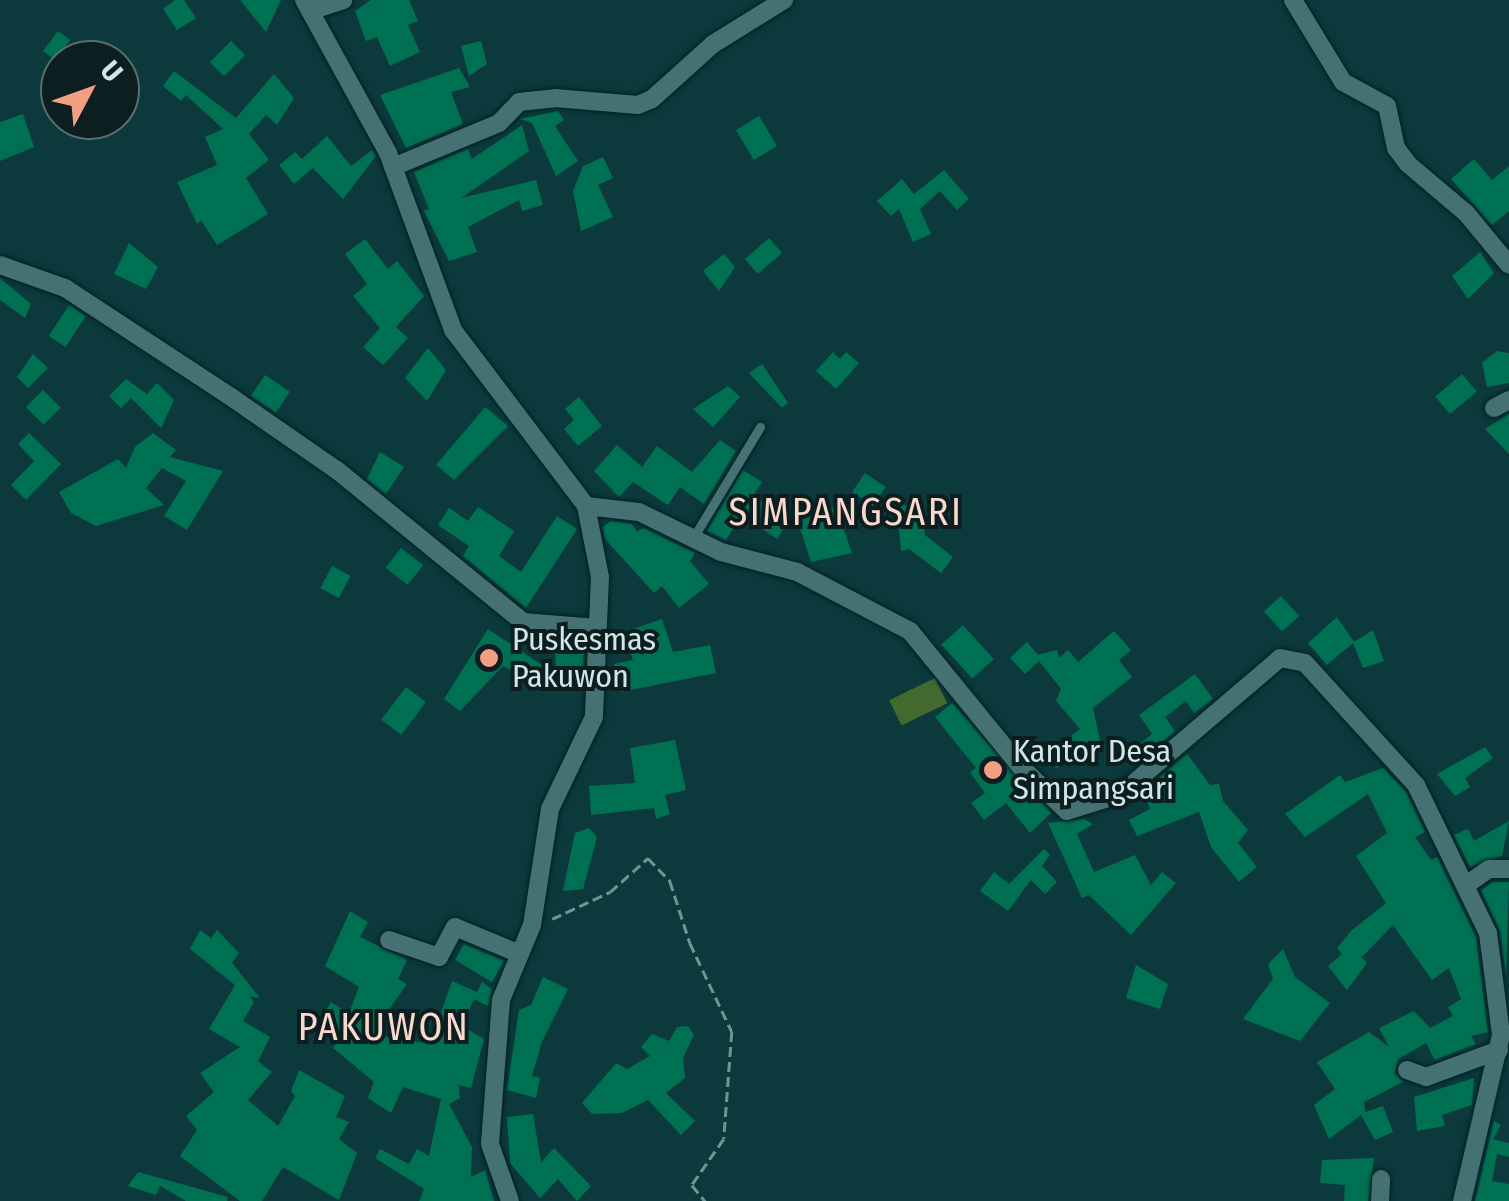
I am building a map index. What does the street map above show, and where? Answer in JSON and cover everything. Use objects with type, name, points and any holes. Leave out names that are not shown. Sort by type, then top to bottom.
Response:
[{"type":"street","points":[[343,0],[307,6],[394,168],[453,330],[586,506],[600,577],[594,717],[550,810],[533,918],[501,1000],[490,1095],[490,1144],[510,1201]]},
{"type":"street","points":[[394,168],[498,123],[519,102],[555,98],[638,105],[652,99],[713,44],[784,0]]},
{"type":"street","points":[[1293,0],[1343,82],[1387,106],[1396,148],[1408,164],[1466,212],[1509,265]]},
{"type":"street","points":[[0,265],[66,288],[234,399],[338,471],[523,622],[596,628]]},
{"type":"street","points":[[586,506],[639,512],[693,538],[798,572],[910,631],[1020,766],[1067,811],[1084,811],[1121,794],[1267,667],[1296,657],[1393,754],[1469,882],[1488,933],[1503,1039],[1462,1201]]},
{"type":"street","points":[[1469,882],[1489,869],[1509,869]]},
{"type":"street","points":[[389,940],[439,957],[455,927],[520,954]]},
{"type":"street","points":[[1407,1070],[1426,1077],[1503,1039]]},
{"type":"street","points":[[1380,1201],[1382,1179]]},
{"type":"lane","points":[[693,538],[760,427]]},
{"type":"path","points":[[533,918],[560,920],[610,892],[648,858],[670,882],[690,944],[732,1032],[724,1139],[692,1184],[706,1201]]},
{"type":"green space","points":[[935,678],[947,703],[901,726],[889,700]]},
{"type":"building","points":[[175,0],[184,0],[196,18],[177,30],[163,9]]},
{"type":"building","points":[[240,0],[281,0],[266,32]]},
{"type":"building","points":[[371,0],[409,0],[418,21],[408,25],[420,52],[390,66],[377,37],[366,41],[355,11]]},
{"type":"building","points":[[58,31],[70,40],[51,40]]},
{"type":"building","points":[[231,41],[245,55],[224,76],[210,62]]},
{"type":"building","points":[[481,41],[487,64],[469,76],[461,46]]},
{"type":"building","points":[[459,68],[470,87],[451,92],[463,124],[406,148],[380,95]]},
{"type":"building","points":[[174,71],[236,118],[274,74],[294,98],[277,125],[266,115],[249,134],[269,160],[246,178],[268,214],[217,245],[201,220],[197,224],[177,182],[217,165],[205,137],[223,129],[186,95],[181,101],[163,86]]},
{"type":"building","points":[[558,111],[564,120],[555,126],[578,161],[556,176],[532,123],[520,119]]},
{"type":"building","points":[[23,114],[34,147],[0,161],[0,122]]},
{"type":"building","points":[[759,116],[777,146],[754,160],[736,130]]},
{"type":"building","points":[[522,125],[529,151],[461,198],[536,180],[543,205],[522,211],[519,200],[468,227],[477,252],[449,261],[424,211],[429,209],[414,172],[468,149],[472,159]]},
{"type":"building","points":[[327,136],[351,166],[372,150],[376,156],[343,199],[313,168],[294,184],[279,165],[295,152],[302,159]]},
{"type":"building","points":[[603,157],[613,178],[598,185],[613,217],[581,231],[573,191],[583,166]]},
{"type":"building","points":[[1474,159],[1492,180],[1509,166],[1509,211],[1492,225],[1451,179]]},
{"type":"building","points":[[944,170],[969,199],[957,210],[940,191],[920,209],[931,234],[913,242],[899,209],[891,216],[877,201],[902,179],[914,194]]},
{"type":"building","points":[[769,238],[782,253],[758,274],[745,259]]},
{"type":"building","points":[[365,239],[388,269],[397,261],[424,296],[396,327],[408,338],[383,365],[363,347],[380,328],[353,296],[367,284],[345,254]]},
{"type":"building","points":[[129,243],[158,267],[146,289],[114,274]]},
{"type":"building","points":[[1480,252],[1494,273],[1468,299],[1452,276]]},
{"type":"building","points":[[724,254],[735,267],[719,291],[703,271]]},
{"type":"building","points":[[0,278],[31,304],[25,318],[0,300]]},
{"type":"building","points":[[69,305],[86,316],[66,347],[49,336]]},
{"type":"building","points":[[428,348],[446,370],[427,401],[405,378]]},
{"type":"building","points":[[1497,351],[1509,353],[1509,383],[1487,387],[1482,363]]},
{"type":"building","points":[[833,352],[840,359],[846,352],[859,363],[836,389],[816,371]]},
{"type":"building","points":[[33,354],[48,368],[28,388],[17,377]]},
{"type":"building","points":[[762,364],[788,403],[782,408],[749,373]]},
{"type":"building","points":[[1462,374],[1477,392],[1450,414],[1435,396]]},
{"type":"building","points":[[265,375],[290,392],[276,413],[251,396]]},
{"type":"building","points":[[126,379],[147,394],[157,383],[174,400],[161,428],[131,398],[121,408],[109,396]]},
{"type":"building","points":[[728,386],[740,397],[713,427],[693,409]]},
{"type":"building","points":[[43,390],[61,408],[44,425],[26,407]]},
{"type":"building","points":[[579,397],[602,426],[578,446],[564,429],[574,420],[565,409]]},
{"type":"building","points":[[485,407],[508,426],[454,480],[436,465]]},
{"type":"building","points":[[1509,414],[1509,454],[1485,429]]},
{"type":"building","points":[[29,433],[61,464],[26,500],[11,485],[34,461],[18,444]]},
{"type":"building","points":[[153,433],[176,450],[170,457],[223,471],[187,530],[164,516],[186,481],[162,468],[146,488],[164,505],[96,526],[71,513],[59,492],[118,459],[126,468],[135,447]]},
{"type":"building","points":[[720,440],[736,451],[704,504],[680,487],[668,505],[633,482],[619,497],[594,471],[617,445],[642,467],[657,446],[692,472]]},
{"type":"building","points":[[380,452],[404,467],[386,494],[367,479]]},
{"type":"building","points":[[743,470],[762,482],[753,496],[789,520],[777,539],[742,515],[726,540],[707,531]]},
{"type":"building","points":[[865,473],[886,487],[873,506],[852,492]]},
{"type":"building","points":[[922,502],[925,535],[953,557],[941,573],[909,549],[901,551],[897,507]]},
{"type":"building","points":[[478,507],[514,531],[499,556],[521,572],[557,516],[577,529],[526,608],[463,556],[469,546],[438,525],[449,508],[468,521]]},
{"type":"building","points":[[836,507],[852,553],[811,562],[796,516]]},
{"type":"building","points":[[611,521],[632,524],[637,532],[643,528],[695,553],[690,561],[709,584],[679,608],[662,586],[654,593],[605,539],[603,527]]},
{"type":"building","points":[[401,548],[423,565],[408,585],[386,568]]},
{"type":"building","points":[[332,566],[351,576],[339,598],[320,588]]},
{"type":"building","points":[[1281,596],[1299,616],[1282,631],[1264,611]]},
{"type":"building","points":[[1337,617],[1354,642],[1373,630],[1384,661],[1363,668],[1353,643],[1327,665],[1308,643]]},
{"type":"building","points":[[662,619],[673,652],[710,645],[716,673],[620,692],[614,664],[633,660],[624,632]]},
{"type":"building","points":[[963,625],[994,659],[972,679],[941,644]]},
{"type":"building","points":[[488,629],[545,667],[529,679],[503,666],[460,711],[444,699]]},
{"type":"building","points":[[1114,631],[1131,650],[1119,660],[1132,677],[1093,708],[1101,745],[1056,768],[1047,754],[1080,729],[1056,701],[1061,689],[1039,661],[1025,674],[1010,658],[1027,642],[1038,655],[1057,650],[1059,658],[1068,650],[1078,662]]},
{"type":"building","points":[[584,648],[583,677],[557,681],[555,653]]},
{"type":"building","points":[[1195,674],[1213,699],[1194,713],[1186,701],[1165,717],[1175,731],[1137,764],[1131,757],[1152,734],[1139,715]]},
{"type":"building","points":[[406,687],[426,702],[401,735],[381,720]]},
{"type":"building","points":[[952,703],[1051,813],[1030,833],[1006,803],[984,820],[971,803],[985,793],[970,772],[976,768],[935,717]]},
{"type":"building","points":[[675,740],[686,790],[665,795],[670,814],[656,819],[654,808],[591,815],[589,786],[635,783],[630,748]]},
{"type":"building","points":[[1485,747],[1493,758],[1465,778],[1470,787],[1455,796],[1437,774]]},
{"type":"building","points":[[1187,754],[1210,785],[1219,784],[1223,801],[1248,830],[1238,843],[1257,867],[1239,882],[1211,847],[1199,812],[1137,836],[1129,820],[1150,809],[1144,791]]},
{"type":"building","points":[[1383,768],[1406,792],[1425,832],[1415,837],[1431,860],[1437,857],[1476,937],[1488,1032],[1471,1036],[1476,1044],[1435,1060],[1426,1043],[1398,1059],[1395,1073],[1403,1082],[1364,1102],[1365,1112],[1383,1106],[1393,1132],[1375,1140],[1361,1115],[1329,1139],[1314,1105],[1335,1089],[1317,1062],[1369,1032],[1389,1047],[1379,1028],[1414,1011],[1430,1028],[1453,1016],[1448,1007],[1461,999],[1449,968],[1432,980],[1393,925],[1362,957],[1367,963],[1347,990],[1328,966],[1342,954],[1337,948],[1351,931],[1386,903],[1356,856],[1387,833],[1368,794],[1305,837],[1285,814],[1340,775],[1345,782]]},
{"type":"building","points":[[1084,819],[1093,824],[1077,834],[1094,872],[1135,855],[1151,885],[1162,872],[1176,883],[1131,935],[1089,895],[1082,898],[1048,823]]},
{"type":"building","points":[[1509,821],[1502,856],[1470,867],[1454,835],[1468,829],[1474,841]]},
{"type":"building","points":[[589,828],[597,837],[583,889],[563,891],[575,833]]},
{"type":"building","points":[[1044,849],[1050,855],[1042,866],[1057,882],[1045,894],[1031,880],[1008,911],[980,891],[994,872],[1009,884]]},
{"type":"building","points":[[1493,882],[1509,882],[1506,975],[1500,931],[1481,890]]},
{"type":"building","points":[[350,911],[368,922],[360,937],[407,960],[398,979],[407,984],[378,1025],[386,1029],[382,1036],[430,1044],[452,981],[477,992],[482,982],[492,989],[488,1006],[474,999],[462,1026],[484,1039],[471,1088],[459,1085],[460,1098],[449,1104],[472,1147],[471,1177],[485,1170],[494,1201],[419,1201],[424,1189],[375,1158],[380,1149],[409,1164],[417,1149],[429,1156],[441,1099],[403,1087],[391,1113],[368,1098],[374,1082],[333,1048],[343,1033],[320,1020],[331,1002],[349,1013],[359,987],[325,966]]},
{"type":"building","points":[[200,930],[211,938],[217,930],[239,953],[232,963],[260,998],[250,996],[254,1002],[243,1021],[270,1037],[258,1061],[272,1072],[248,1100],[278,1126],[295,1096],[291,1091],[299,1070],[345,1096],[336,1117],[349,1122],[339,1139],[357,1153],[339,1200],[283,1167],[262,1201],[240,1201],[180,1156],[197,1130],[186,1116],[214,1092],[200,1073],[240,1047],[209,1029],[235,985],[190,949]]},
{"type":"building","points":[[464,944],[504,961],[492,982],[455,960]]},
{"type":"building","points":[[1283,949],[1295,977],[1330,1003],[1300,1041],[1243,1019],[1273,979],[1268,964]]},
{"type":"building","points":[[1136,965],[1168,984],[1160,1009],[1126,998]]},
{"type":"building","points":[[543,977],[568,989],[542,1042],[532,1076],[540,1078],[536,1098],[507,1090],[519,1010],[531,1005]]},
{"type":"building","points":[[688,1026],[694,1035],[683,1058],[685,1078],[666,1093],[695,1121],[681,1135],[648,1100],[622,1113],[592,1114],[582,1103],[616,1063],[627,1069],[650,1056],[641,1047],[652,1034],[669,1041],[677,1027]]},
{"type":"building","points":[[1474,1078],[1472,1105],[1442,1115],[1445,1126],[1417,1131],[1414,1097]]},
{"type":"building","points":[[533,1114],[541,1162],[554,1148],[591,1186],[577,1201],[558,1179],[540,1198],[510,1163],[507,1117]]},
{"type":"building","points":[[1494,1121],[1501,1125],[1493,1139],[1509,1143],[1509,1157],[1497,1154],[1492,1181],[1509,1184],[1509,1201],[1475,1201]]},
{"type":"building","points":[[1374,1158],[1368,1201],[1344,1201],[1345,1185],[1320,1183],[1322,1160]]},
{"type":"building","points":[[138,1172],[228,1197],[227,1201],[186,1201],[160,1186],[156,1195],[128,1186]]},
{"type":"place","name":"Puskesmas Pakuwon","points":[[489,658]]},
{"type":"place","name":"Kantor Desa Simpangsari","points":[[993,770]]},
{"type":"district","name":"SIMPANGSARI","points":[[846,513]]},
{"type":"district","name":"PAKUWON","points":[[384,1028]]}]
